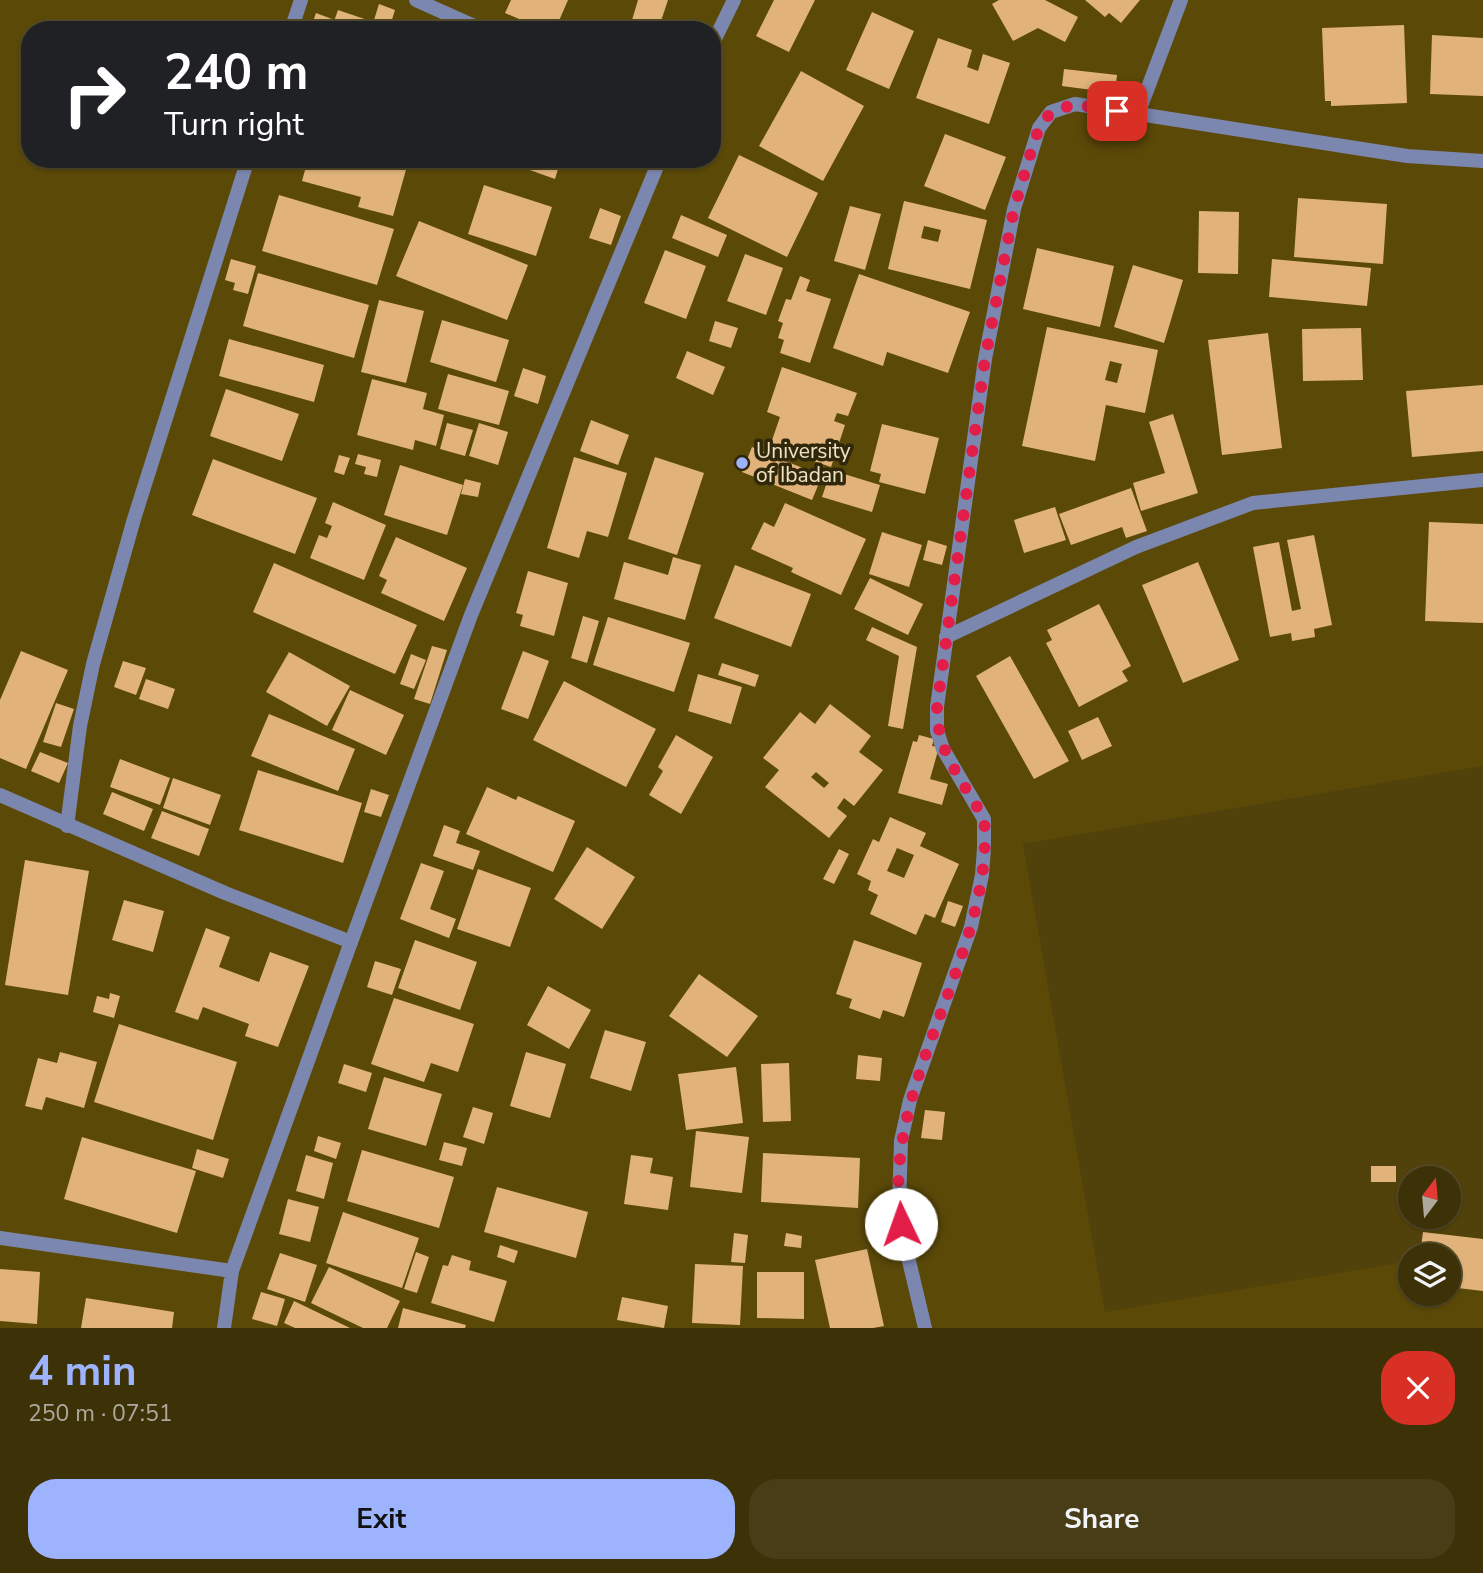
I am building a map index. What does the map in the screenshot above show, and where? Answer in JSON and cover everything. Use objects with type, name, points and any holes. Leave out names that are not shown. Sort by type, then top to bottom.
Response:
[{"type":"street","points":[[294,21],[301,0]]},
{"type":"street","points":[[416,0],[463,21]]},
{"type":"street","points":[[721,27],[734,0]]},
{"type":"street","points":[[1138,114],[1181,0]]},
{"type":"street","points":[[925,1328],[904,1241],[899,1208],[901,1141],[910,1100],[971,927],[982,875],[984,848],[984,818],[943,749],[937,731],[937,707],[985,359],[1014,209],[1039,128],[1051,112],[1075,104],[1407,156],[1483,161]]},
{"type":"street","points":[[67,826],[80,726],[93,664],[134,519],[245,168]]},
{"type":"street","points":[[224,1328],[232,1271],[471,615],[656,168]]},
{"type":"street","points":[[946,637],[1136,547],[1253,503],[1483,480]]},
{"type":"street","points":[[0,796],[225,893],[351,942]]},
{"type":"street","points":[[0,1237],[232,1271]]},
{"type":"shaded area","name":"University of Ibadan","points":[[0,0],[1483,0],[1483,766],[1023,844],[1105,1312],[1398,1263],[1398,1306],[1461,1306],[1461,1253],[1483,1248],[1483,1328],[0,1328]]},
{"type":"building","points":[[511,0],[568,0],[559,21],[524,21],[505,13]]},
{"type":"building","points":[[638,0],[668,0],[661,21],[632,21]]},
{"type":"building","points":[[774,0],[815,0],[789,52],[756,36]]},
{"type":"building","points":[[999,0],[1045,0],[1078,17],[1065,42],[1038,28],[1013,41],[992,4]]},
{"type":"building","points":[[1085,0],[1140,0],[1121,23],[1109,13],[1105,17]]},
{"type":"building","points":[[379,4],[395,10],[392,21],[374,20]]},
{"type":"building","points":[[338,10],[370,21],[334,21]]},
{"type":"building","points":[[872,12],[914,31],[889,89],[846,70]]},
{"type":"building","points":[[316,13],[332,19],[331,21],[313,21]]},
{"type":"building","points":[[1404,25],[1407,103],[1331,106],[1331,101],[1325,101],[1322,28]]},
{"type":"building","points":[[1432,35],[1483,38],[1483,96],[1430,94]]},
{"type":"building","points":[[938,38],[972,50],[967,67],[978,71],[983,54],[1010,63],[989,124],[916,98]]},
{"type":"building","points":[[1064,69],[1117,75],[1115,93],[1062,86]]},
{"type":"building","points":[[801,71],[864,106],[823,181],[759,146]]},
{"type":"building","points":[[945,134],[1006,157],[985,210],[924,186]]},
{"type":"building","points":[[739,155],[818,193],[787,257],[708,218]]},
{"type":"building","points":[[306,168],[406,168],[393,216],[358,207],[361,197],[302,181]]},
{"type":"building","points":[[524,168],[558,168],[555,179]]},
{"type":"building","points":[[484,185],[552,207],[536,256],[468,234]]},
{"type":"building","points":[[279,195],[394,229],[377,285],[262,251]]},
{"type":"building","points":[[1298,198],[1387,204],[1383,264],[1294,257]]},
{"type":"building","points":[[904,201],[987,220],[970,289],[888,269]],"holes":[[[924,226],[941,230],[938,242],[921,238]]]},
{"type":"building","points":[[850,206],[881,214],[865,270],[834,261]]},
{"type":"building","points":[[600,208],[621,216],[611,245],[589,238]]},
{"type":"building","points":[[1199,211],[1239,212],[1238,274],[1198,273]]},
{"type":"building","points":[[681,215],[727,235],[718,257],[672,238]]},
{"type":"building","points":[[419,221],[528,265],[507,320],[396,276]]},
{"type":"building","points":[[1037,248],[1114,266],[1100,327],[1023,309]]},
{"type":"building","points":[[665,250],[706,266],[686,319],[644,303]]},
{"type":"building","points":[[745,254],[783,268],[766,315],[727,301]]},
{"type":"building","points":[[231,259],[256,266],[248,294],[233,290],[235,283],[225,280]]},
{"type":"building","points":[[1272,259],[1371,268],[1367,306],[1269,297]]},
{"type":"building","points":[[1133,265],[1183,280],[1164,343],[1114,327]]},
{"type":"building","points":[[258,273],[369,305],[354,358],[243,326]]},
{"type":"building","points":[[859,274],[970,312],[948,373],[887,352],[883,366],[833,348]]},
{"type":"building","points":[[800,276],[810,280],[806,291],[831,299],[810,363],[780,353],[784,340],[778,338],[783,323],[778,321],[786,299],[791,300]]},
{"type":"building","points":[[379,300],[424,311],[406,383],[361,372]]},
{"type":"building","points":[[442,320],[509,340],[496,382],[430,362]]},
{"type":"building","points":[[715,321],[738,328],[731,348],[709,341]]},
{"type":"building","points":[[1047,327],[1158,350],[1145,413],[1106,405],[1095,461],[1022,446]],"holes":[[[1110,361],[1122,364],[1117,383],[1105,380]]]},
{"type":"building","points":[[1361,328],[1363,380],[1303,381],[1302,329]]},
{"type":"building","points":[[1268,333],[1282,448],[1222,455],[1208,340]]},
{"type":"building","points":[[229,339],[324,365],[314,402],[219,376]]},
{"type":"building","points":[[687,351],[725,367],[713,395],[676,378]]},
{"type":"building","points":[[782,367],[857,393],[848,416],[837,413],[834,421],[845,425],[831,467],[770,446],[780,417],[767,412]]},
{"type":"building","points":[[523,368],[546,376],[538,404],[514,396]]},
{"type":"building","points":[[448,374],[509,391],[499,425],[438,409]]},
{"type":"building","points":[[372,379],[427,393],[423,409],[444,415],[436,446],[415,440],[413,450],[357,435]]},
{"type":"building","points":[[1483,385],[1483,451],[1412,457],[1406,391]]},
{"type":"building","points":[[226,389],[299,414],[282,461],[210,436]]},
{"type":"building","points":[[1173,414],[1198,493],[1141,511],[1133,483],[1165,473],[1149,422]]},
{"type":"building","points":[[591,420],[629,435],[618,465],[580,451]]},
{"type":"building","points":[[447,423],[473,430],[465,456],[440,449]]},
{"type":"building","points":[[479,423],[508,432],[498,465],[469,456]]},
{"type":"building","points":[[882,424],[939,438],[925,494],[879,482],[881,474],[870,471]]},
{"type":"building","points":[[752,447],[822,476],[812,500],[742,472]]},
{"type":"building","points":[[358,454],[381,460],[377,477],[364,474],[366,467],[355,464]]},
{"type":"building","points":[[339,455],[350,458],[344,475],[334,472]]},
{"type":"building","points":[[574,457],[627,473],[608,537],[587,531],[579,558],[547,548]]},
{"type":"building","points":[[655,457],[704,473],[677,555],[628,539]]},
{"type":"building","points":[[213,459],[317,498],[295,554],[192,515]]},
{"type":"building","points":[[400,465],[463,485],[447,535],[384,515]]},
{"type":"building","points":[[831,470],[880,485],[872,512],[822,497]]},
{"type":"building","points":[[465,479],[481,483],[478,497],[461,494]]},
{"type":"building","points":[[1131,488],[1147,531],[1126,538],[1122,527],[1071,545],[1059,514]]},
{"type":"building","points":[[333,502],[386,525],[364,580],[310,558],[319,535],[327,538],[332,526],[325,523]]},
{"type":"building","points":[[785,503],[866,539],[841,595],[791,572],[793,568],[751,549],[764,522],[774,527]]},
{"type":"building","points":[[1055,507],[1066,540],[1024,553],[1014,520]]},
{"type":"building","points":[[1429,522],[1483,524],[1483,623],[1425,621]]},
{"type":"building","points":[[882,532],[922,545],[909,587],[869,574]]},
{"type":"building","points":[[1314,535],[1332,625],[1314,629],[1315,637],[1292,641],[1291,633],[1270,637],[1253,547],[1279,542],[1292,611],[1301,609],[1287,540]]},
{"type":"building","points":[[396,537],[467,568],[444,621],[381,593],[387,580],[379,576]]},
{"type":"building","points":[[928,540],[947,546],[942,565],[923,560]]},
{"type":"building","points":[[673,557],[701,565],[685,620],[614,599],[624,562],[668,575]]},
{"type":"building","points":[[1198,562],[1239,660],[1183,683],[1142,585]]},
{"type":"building","points":[[274,563],[417,625],[395,674],[253,612]]},
{"type":"building","points":[[735,565],[811,594],[791,647],[714,618]]},
{"type":"building","points":[[528,571],[568,583],[554,636],[520,626],[523,615],[516,613]]},
{"type":"building","points":[[870,578],[923,604],[908,635],[854,609]]},
{"type":"building","points":[[1099,604],[1131,666],[1122,671],[1128,681],[1079,707],[1046,643],[1052,640],[1047,630]]},
{"type":"building","points":[[583,616],[599,621],[587,663],[571,658]]},
{"type":"building","points":[[608,617],[690,643],[674,692],[593,665]]},
{"type":"building","points":[[872,627],[917,647],[903,729],[888,726],[899,656],[866,640]]},
{"type":"building","points":[[432,646],[447,650],[430,704],[414,699]]},
{"type":"building","points":[[21,651],[68,670],[26,769],[0,758],[0,700]]},
{"type":"building","points":[[523,651],[549,661],[528,719],[501,709]]},
{"type":"building","points":[[289,652],[350,686],[327,726],[266,692]]},
{"type":"building","points":[[411,654],[426,660],[414,689],[400,684]]},
{"type":"building","points":[[1010,656],[1069,761],[1034,779],[976,676]]},
{"type":"building","points":[[123,661],[146,668],[136,695],[114,687]]},
{"type":"building","points":[[722,663],[759,675],[755,687],[718,675]]},
{"type":"building","points":[[698,674],[742,687],[731,724],[688,711]]},
{"type":"building","points":[[146,679],[175,689],[168,709],[139,699]]},
{"type":"building","points":[[564,681],[656,729],[626,787],[533,740]]},
{"type":"building","points":[[350,690],[404,715],[386,755],[332,730]]},
{"type":"building","points":[[56,703],[74,709],[61,747],[43,742]]},
{"type":"building","points":[[830,704],[871,736],[859,752],[883,770],[854,806],[844,798],[837,808],[847,816],[829,838],[765,787],[779,770],[763,758],[800,712],[815,724]],"holes":[[[816,772],[829,783],[824,788],[811,777]]]},
{"type":"building","points":[[269,714],[355,749],[338,791],[251,756]]},
{"type":"building","points":[[1098,717],[1112,746],[1082,760],[1068,731]]},
{"type":"building","points":[[676,735],[713,757],[681,814],[649,795],[663,771],[658,767]]},
{"type":"building","points":[[919,735],[934,739],[932,746],[939,747],[930,779],[948,784],[942,805],[898,793],[913,741],[917,742]]},
{"type":"building","points":[[40,752],[68,763],[59,783],[31,771]]},
{"type":"building","points":[[120,759],[170,778],[160,805],[110,787]]},
{"type":"building","points":[[258,770],[362,803],[343,863],[239,830]]},
{"type":"building","points":[[173,778],[221,795],[210,825],[163,808]]},
{"type":"building","points":[[487,787],[516,800],[518,796],[575,821],[553,872],[466,834]]},
{"type":"building","points":[[371,789],[389,795],[381,817],[364,812]]},
{"type":"building","points":[[112,792],[153,809],[144,831],[103,814]]},
{"type":"building","points":[[162,811],[209,829],[199,856],[151,838]]},
{"type":"building","points":[[890,817],[926,833],[920,846],[959,864],[935,918],[925,914],[916,935],[870,914],[878,895],[868,890],[871,881],[857,874],[873,839],[879,842]],"holes":[[[897,848],[914,855],[904,878],[887,871]]]},
{"type":"building","points":[[444,825],[460,831],[456,843],[480,851],[473,870],[433,856]]},
{"type":"building","points":[[587,847],[635,877],[602,929],[554,899]]},
{"type":"building","points":[[839,849],[849,854],[834,884],[823,879]]},
{"type":"building","points":[[25,860],[89,871],[68,995],[5,985]]},
{"type":"building","points":[[421,863],[444,871],[430,909],[456,919],[449,938],[400,919]]},
{"type":"building","points":[[478,869],[531,888],[510,947],[457,929]]},
{"type":"building","points":[[124,900],[164,911],[153,952],[112,940]]},
{"type":"building","points":[[948,901],[963,906],[955,927],[941,922]]},
{"type":"building","points":[[206,928],[230,937],[219,967],[259,982],[270,952],[309,966],[278,1047],[245,1036],[249,1024],[203,1007],[198,1020],[175,1012]]},
{"type":"building","points":[[415,940],[477,962],[460,1010],[398,988]]},
{"type":"building","points":[[854,940],[922,963],[904,1017],[883,1010],[880,1019],[849,1008],[852,999],[836,994]]},
{"type":"building","points":[[375,961],[401,969],[392,995],[367,987]]},
{"type":"building","points":[[699,974],[758,1016],[727,1057],[669,1016]]},
{"type":"building","points":[[548,986],[591,1010],[569,1049],[527,1025]]},
{"type":"building","points":[[110,993],[120,996],[114,1018],[93,1012],[97,996],[109,999]]},
{"type":"building","points":[[394,998],[474,1024],[458,1072],[431,1063],[424,1082],[371,1064]]},
{"type":"building","points":[[119,1024],[237,1062],[213,1140],[94,1102]]},
{"type":"building","points":[[605,1030],[646,1042],[631,1091],[590,1078]]},
{"type":"building","points":[[60,1052],[97,1062],[84,1108],[46,1097],[42,1110],[25,1106],[38,1058],[57,1063]]},
{"type":"building","points":[[526,1052],[566,1064],[550,1118],[510,1106]]},
{"type":"building","points":[[858,1055],[882,1058],[880,1081],[856,1079]]},
{"type":"building","points":[[789,1063],[791,1121],[763,1122],[761,1064]]},
{"type":"building","points":[[344,1064],[372,1073],[366,1092],[338,1083]]},
{"type":"building","points":[[736,1067],[743,1123],[686,1130],[678,1074]]},
{"type":"building","points":[[384,1077],[442,1094],[426,1146],[368,1129]]},
{"type":"building","points":[[473,1107],[493,1113],[484,1144],[463,1137]]},
{"type":"building","points":[[925,1110],[945,1112],[942,1140],[921,1138]]},
{"type":"building","points":[[696,1131],[749,1137],[742,1193],[690,1187]]},
{"type":"building","points":[[318,1136],[341,1143],[336,1159],[314,1151]]},
{"type":"building","points":[[82,1137],[196,1171],[177,1233],[64,1199]]},
{"type":"building","points":[[444,1142],[467,1148],[462,1166],[439,1160]]},
{"type":"building","points":[[197,1149],[229,1159],[223,1178],[192,1168]]},
{"type":"building","points":[[362,1150],[454,1177],[439,1228],[347,1201]]},
{"type":"building","points":[[763,1153],[860,1158],[858,1208],[761,1202]]},
{"type":"building","points":[[306,1155],[333,1163],[324,1199],[296,1191]]},
{"type":"building","points":[[631,1155],[653,1158],[650,1173],[673,1177],[668,1210],[624,1204]]},
{"type":"building","points":[[1371,1166],[1396,1166],[1396,1182],[1371,1182]]},
{"type":"building","points":[[497,1187],[588,1212],[576,1258],[484,1232]]},
{"type":"building","points":[[288,1199],[319,1207],[310,1242],[279,1234]]},
{"type":"building","points":[[343,1212],[419,1238],[402,1288],[326,1263]]},
{"type":"building","points":[[1423,1232],[1483,1239],[1483,1291],[1461,1288],[1461,1243],[1422,1243]]},
{"type":"building","points":[[734,1233],[748,1235],[745,1263],[731,1262]]},
{"type":"building","points":[[786,1233],[802,1236],[801,1248],[784,1246]]},
{"type":"building","points":[[500,1245],[518,1251],[514,1263],[497,1257]]},
{"type":"building","points":[[867,1249],[884,1326],[830,1328],[815,1260]]},
{"type":"building","points":[[416,1252],[429,1257],[417,1293],[404,1289]]},
{"type":"building","points":[[280,1253],[317,1265],[305,1302],[267,1289]]},
{"type":"building","points":[[452,1255],[471,1261],[469,1270],[507,1281],[494,1322],[431,1303],[443,1265],[448,1266]]},
{"type":"building","points":[[695,1264],[743,1266],[740,1325],[692,1323]]},
{"type":"building","points":[[329,1267],[400,1301],[387,1328],[363,1328],[311,1303]]},
{"type":"building","points":[[0,1269],[40,1272],[37,1324],[0,1321]]},
{"type":"building","points":[[757,1272],[804,1272],[804,1319],[757,1318]]},
{"type":"building","points":[[261,1292],[285,1299],[277,1326],[252,1319]]},
{"type":"building","points":[[622,1297],[668,1306],[664,1328],[617,1320]]},
{"type":"building","points":[[86,1298],[174,1312],[172,1328],[81,1328]]},
{"type":"building","points":[[294,1301],[350,1328],[295,1328],[284,1323]]},
{"type":"building","points":[[403,1308],[466,1325],[465,1328],[398,1328]]},
{"type":"place","name":"University of Ibadan","points":[[742,463]]},
{"type":"route","points":[[901,1224],[901,1141],[910,1100],[971,927],[982,875],[984,818],[943,749],[937,731],[937,707],[985,359],[1014,209],[1039,128],[1051,112],[1075,104],[1117,111]]}]
